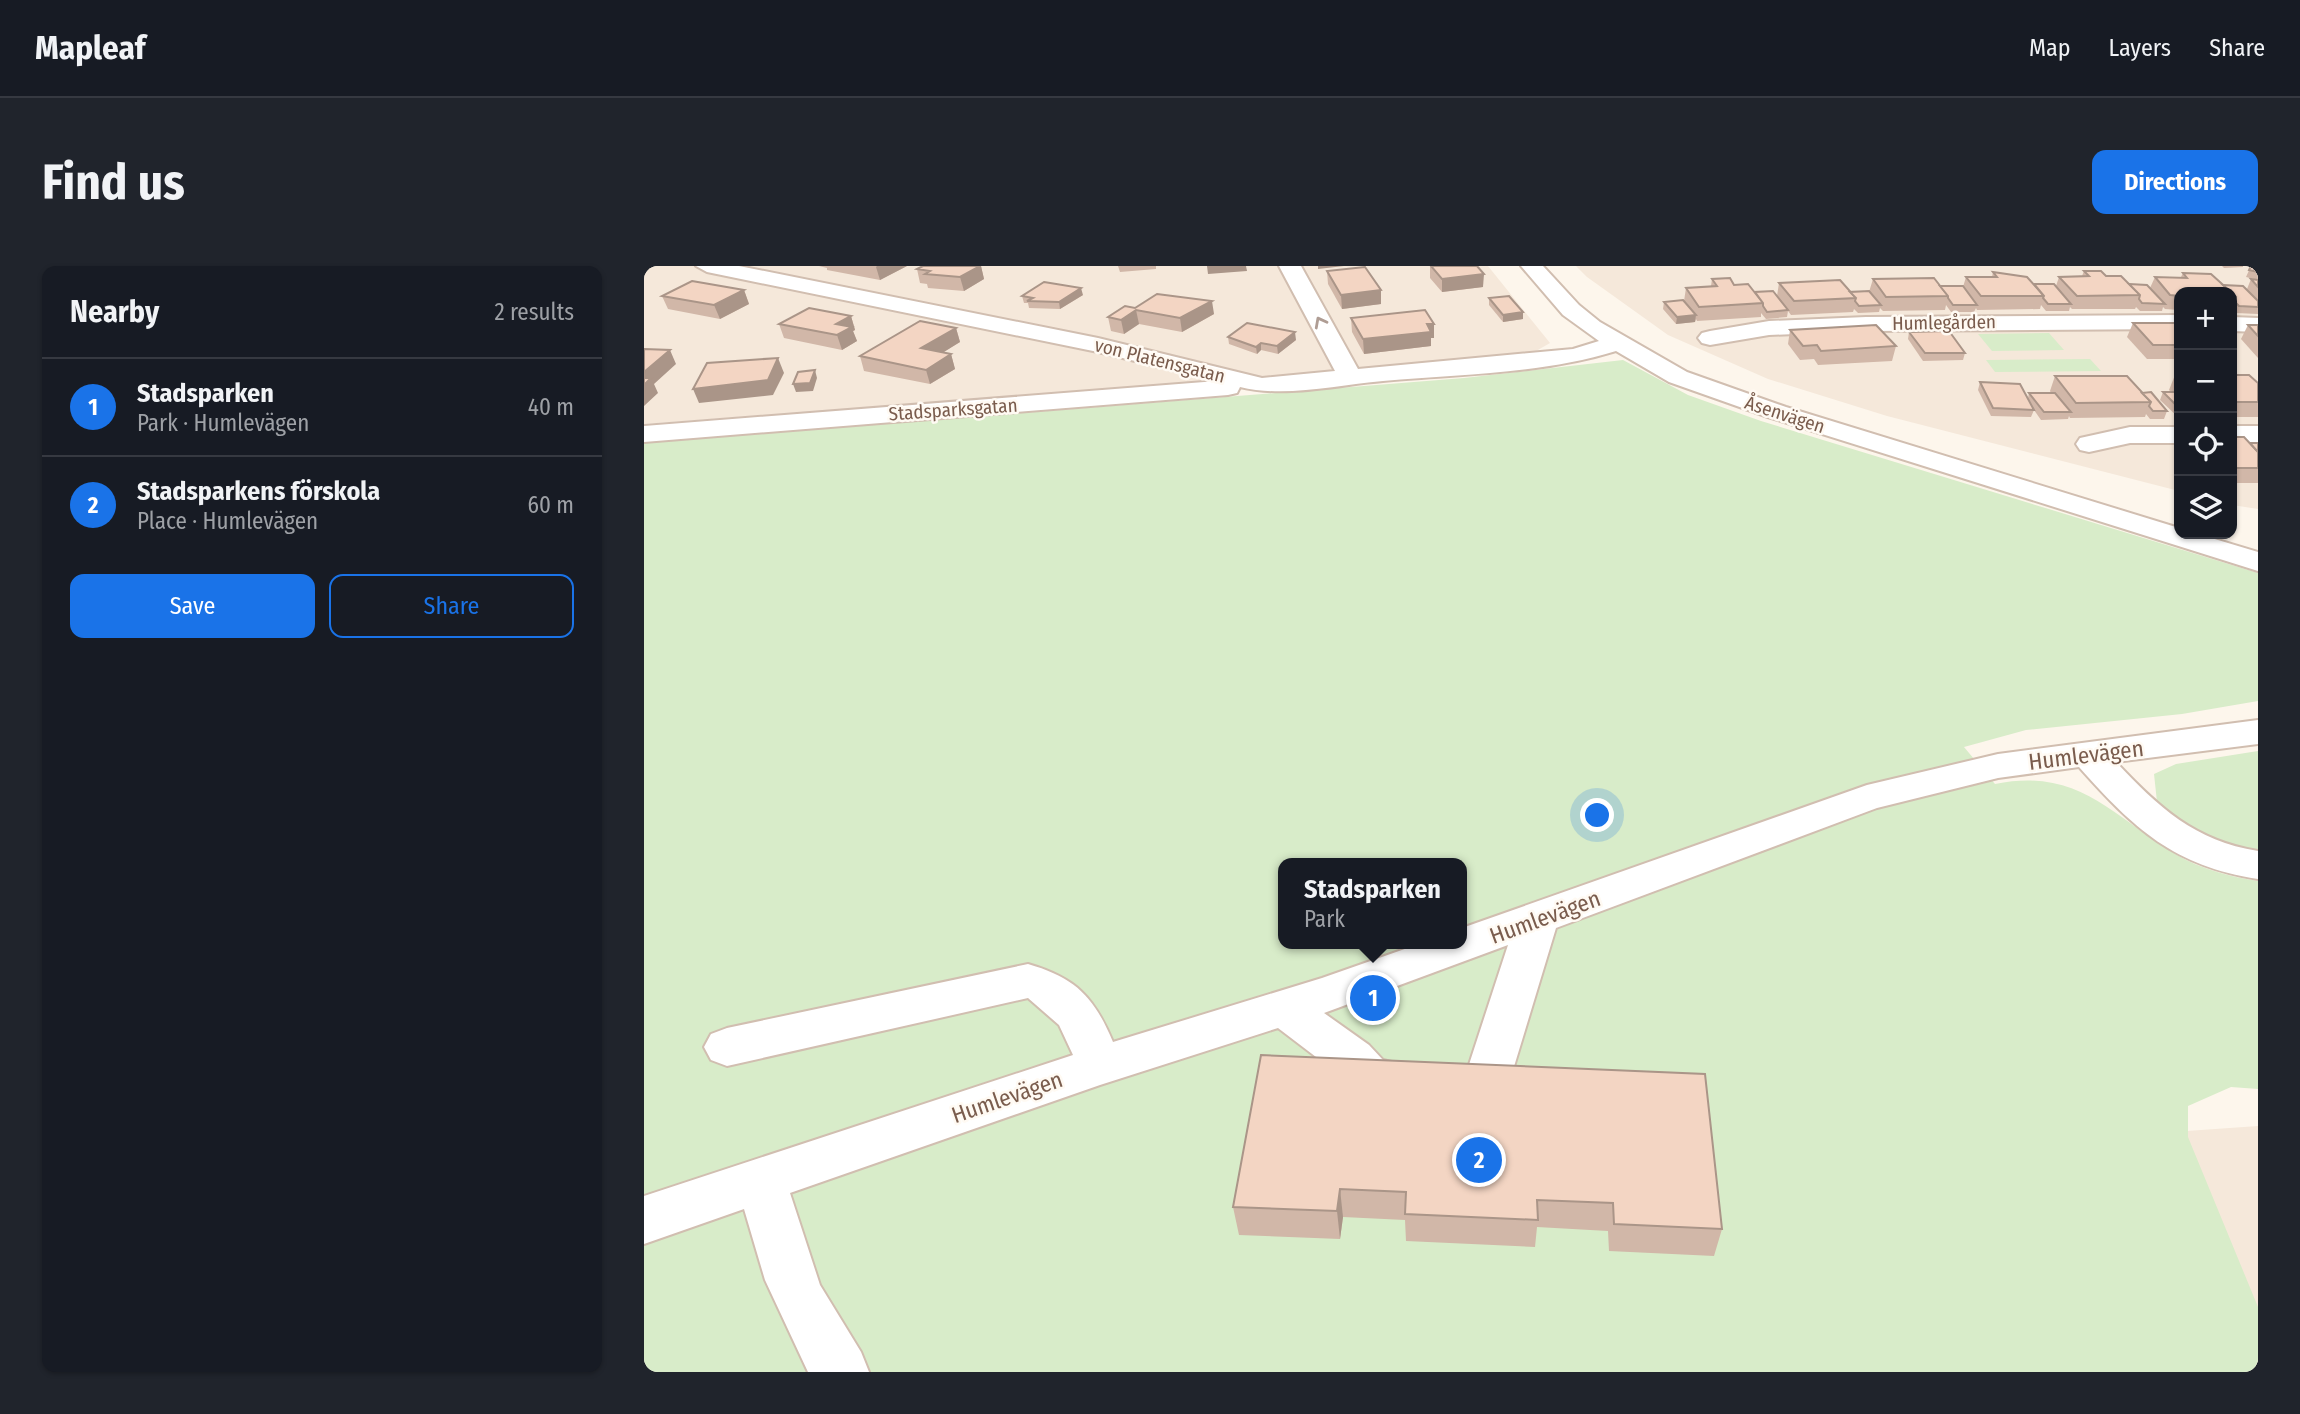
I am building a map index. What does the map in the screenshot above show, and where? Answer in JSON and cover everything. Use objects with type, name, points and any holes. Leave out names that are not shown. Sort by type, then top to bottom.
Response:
[{"type":"street","name":"von Platensgatan","points":[[707,266],[1098,345],[1262,385],[1575,356],[1616,343]]},
{"type":"street","points":[[1290,266],[1350,377]]},
{"type":"street","name":"Åsenvägen","points":[[1532,266],[1570,310],[1616,343],[1650,363],[1704,387],[2258,562]]},
{"type":"street","name":"Humlegården","points":[[1710,338],[1769,328],[1866,324],[2174,323]]},
{"type":"street","points":[[2237,324],[2258,325]]},
{"type":"street","name":"Stadsparksgatan","points":[[644,434],[1262,385]]},
{"type":"street","points":[[2237,434],[2258,434]]},
{"type":"street","points":[[2089,444],[2130,435],[2174,435]]},
{"type":"street","name":"Åsenvägen","points":[[2070,502],[2174,529]]},
{"type":"street","points":[[2215,539],[2258,550]]},
{"type":"street","name":"Humlevägen","points":[[1467,944],[1867,798],[1998,766],[2258,732]]},
{"type":"street","points":[[2088,755],[2160,828],[2199,852],[2233,863],[2258,865]]},
{"type":"street","points":[[1284,1008],[1353,1059],[1371,1078],[1475,1084],[1537,920]]},
{"type":"street","name":"Humlevägen","points":[[644,1220],[1099,1066],[1284,1008],[1454,949]]},
{"type":"street","points":[[727,1047],[1028,981],[1056,991],[1090,1036],[1099,1066]]},
{"type":"street","points":[[762,1180],[781,1257],[816,1338],[841,1372]]},
{"type":"shaded area","points":[[644,266],[1488,266],[1550,343],[1524,358],[644,424]]},
{"type":"shaded area","points":[[1576,266],[2258,266],[2258,509],[2237,506],[2237,287],[2174,287],[2174,490],[1887,416],[1768,379],[1668,335],[1587,277]]},
{"type":"shaded area","points":[[2258,1126],[2258,1372],[2144,1134]]},
{"type":"green space","points":[[2049,333],[2064,350],[1992,351],[1978,334]]},
{"type":"green space","points":[[2090,359],[2101,371],[1995,372],[1986,360]]},
{"type":"green space","points":[[1623,360],[1688,395],[1761,421],[2258,573],[2258,701],[2182,714],[2026,730],[1964,747],[1995,784],[2050,782],[2072,789],[2093,798],[2186,860],[2216,872],[2258,881],[2258,1089],[2231,1087],[2188,1106],[2188,1137],[2258,1307],[2258,1372],[644,1372],[644,443],[1464,378]]},
{"type":"green space","points":[[2258,751],[2258,850],[2226,847],[2202,838],[2157,802],[2154,774],[2176,764]]},
{"type":"building","points":[[923,266],[980,266],[960,277],[925,274],[930,271],[917,269]]},
{"type":"building","points":[[1431,266],[1477,266],[1484,274],[1442,279]]},
{"type":"building","points":[[2251,266],[2258,267],[2258,272],[2249,270]]},
{"type":"building","points":[[1365,267],[1381,290],[1341,295],[1327,271]]},
{"type":"building","points":[[2084,271],[2101,271],[2106,276],[2121,276],[2140,295],[2077,296],[2059,277],[2089,276]]},
{"type":"building","points":[[1993,272],[2027,277],[2044,296],[1981,296],[1966,277],[1997,277]]},
{"type":"building","points":[[2183,273],[2211,274],[2225,287],[2174,287],[2174,295],[2170,295],[2155,277],[2187,278]]},
{"type":"building","points":[[1730,278],[1734,285],[1748,284],[1763,303],[1699,307],[1686,288],[1717,286],[1712,279]]},
{"type":"building","points":[[1934,278],[1948,296],[1886,297],[1873,279]]},
{"type":"building","points":[[1840,280],[1856,298],[1794,301],[1779,283]]},
{"type":"building","points":[[692,281],[744,290],[714,305],[662,296]]},
{"type":"building","points":[[1044,282],[1081,288],[1059,302],[1027,301],[1033,298],[1022,296]]},
{"type":"building","points":[[2034,284],[2054,284],[2071,304],[2048,304]]},
{"type":"building","points":[[2129,284],[2147,285],[2165,304],[2142,303],[2140,295]]},
{"type":"building","points":[[2223,285],[2243,286],[2258,301],[2258,307],[2239,306],[2237,287]]},
{"type":"building","points":[[1940,286],[1963,286],[1977,305],[1953,305]]},
{"type":"building","points":[[1773,291],[1788,310],[1767,312],[1755,292]]},
{"type":"building","points":[[1869,291],[1881,305],[1859,306],[1850,292]]},
{"type":"building","points":[[1157,294],[1212,301],[1180,318],[1136,310],[1121,320],[1108,317],[1125,306],[1135,308]]},
{"type":"building","points":[[1509,296],[1523,312],[1503,315],[1489,298]]},
{"type":"building","points":[[1683,300],[1696,315],[1677,317],[1664,302]]},
{"type":"building","points":[[809,308],[851,316],[836,324],[852,327],[837,335],[779,324]]},
{"type":"building","points":[[1425,310],[1434,324],[1427,324],[1431,332],[1363,339],[1351,318]]},
{"type":"building","points":[[920,321],[956,328],[921,348],[951,354],[926,370],[860,356]]},
{"type":"building","points":[[1247,323],[1295,332],[1277,346],[1261,343],[1256,347],[1228,337]]},
{"type":"building","points":[[2133,323],[2174,323],[2174,345],[2153,345]]},
{"type":"building","points":[[1876,325],[1896,346],[1821,351],[1817,345],[1803,346],[1790,330]]},
{"type":"building","points":[[2248,325],[2258,325],[2258,336]]},
{"type":"building","points":[[1949,331],[1965,353],[1925,353],[1909,332]]},
{"type":"building","points":[[644,349],[670,350],[644,372]]},
{"type":"building","points":[[778,358],[768,380],[693,389],[707,363]]},
{"type":"building","points":[[815,370],[810,383],[793,384],[798,372]]},
{"type":"building","points":[[2237,375],[2249,375],[2258,383],[2258,402],[2237,402]]},
{"type":"building","points":[[2055,376],[2127,376],[2151,402],[2076,403]]},
{"type":"building","points":[[1980,382],[2020,384],[2034,410],[1993,408]]},
{"type":"building","points":[[2151,392],[2167,411],[2153,411],[2149,406],[2151,402],[2142,393]]},
{"type":"building","points":[[2163,392],[2174,392],[2174,403]]},
{"type":"building","points":[[2029,393],[2055,393],[2071,412],[2044,412]]},
{"type":"building","points":[[2237,437],[2244,437],[2258,452],[2258,468],[2237,468]]},
{"type":"building","points":[[2250,443],[2258,443],[2258,452]]},
{"type":"building","points":[[1261,1055],[1705,1074],[1722,1229],[1614,1224],[1613,1203],[1537,1200],[1538,1220],[1405,1214],[1406,1192],[1340,1189],[1337,1211],[1233,1207]]},
{"type":"place","name":"Stadsparken","points":[[1373,998]]},
{"type":"place","name":"Stadsparkens förskola","points":[[1479,1160]]}]
